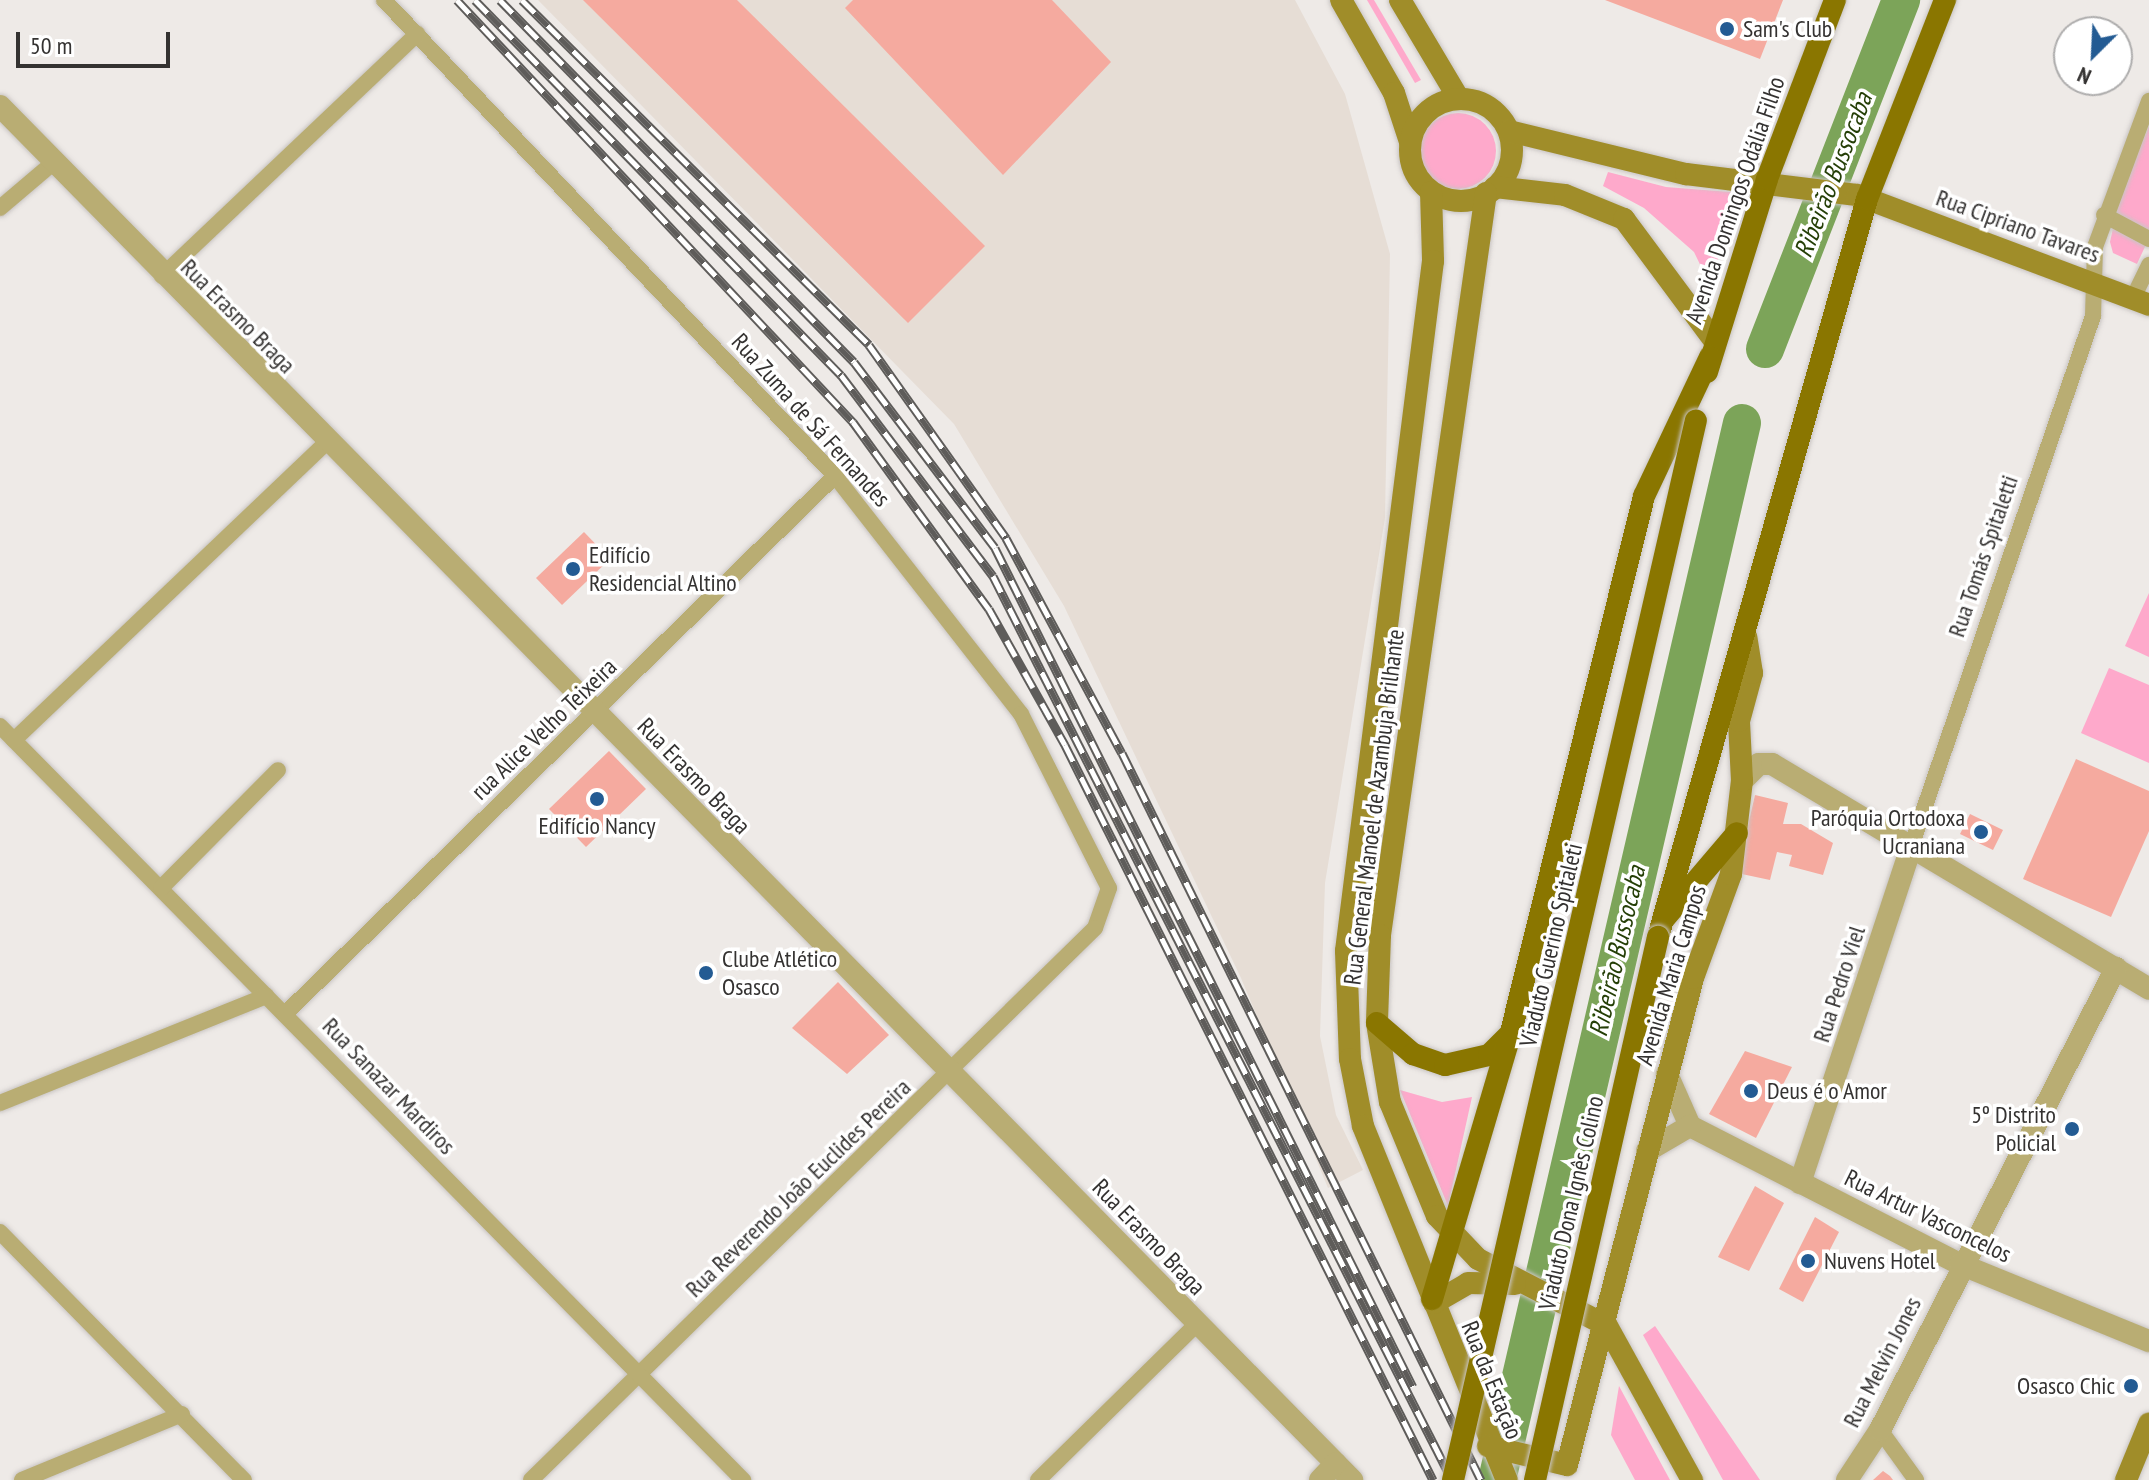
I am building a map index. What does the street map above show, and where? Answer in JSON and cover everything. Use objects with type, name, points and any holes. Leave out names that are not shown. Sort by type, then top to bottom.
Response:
[{"type":"main road","points":[[1341,0],[1394,93],[1410,142],[1414,170],[1431,192],[1458,200],[1490,190],[1565,195],[1624,219],[1712,348],[1644,496],[1511,1032],[1455,1237],[1433,1301]]},
{"type":"main road","points":[[1400,0],[1459,99]]},
{"type":"main road","name":"Avenida Domingos Odália Filho","points":[[1696,420],[1712,348],[1835,0]]},
{"type":"main road","name":"Avenida Maria Campos","points":[[1660,929],[1746,637],[1862,197],[1945,0]]},
{"type":"main road","points":[[1410,142],[1422,117],[1459,99],[1490,108],[1509,131],[1511,155],[1490,190]]},
{"type":"main road","name":"Rua Cipriano Tavares","points":[[1509,131],[1686,174],[1773,180],[1862,197],[2092,280],[2141,301]]},
{"type":"main road","name":"Rua General Manoel de Azambuja Brilhante","points":[[1490,190],[1384,904],[1377,1023],[1404,1140],[1437,1216],[1455,1237],[1525,1286],[1607,1326]]},
{"type":"main road","name":"Rua General Manoel de Azambuja Brilhante","points":[[1431,192],[1433,261],[1346,951],[1350,1059],[1363,1126],[1433,1301]]},
{"type":"main road","name":"Viaduto Guerino Spitaleti","points":[[1453,1480],[1696,420]]},
{"type":"main road","name":"Avenida Maria Campos","points":[[1496,1448],[1567,1465],[1607,1326],[1667,1074],[1731,874],[1742,781],[1739,721],[1752,673],[1746,637]]},
{"type":"main road","points":[[1660,929],[1737,833]]},
{"type":"main road","name":"Viaduto Dona Ignês Colino","points":[[1535,1480],[1660,929]]},
{"type":"main road","points":[[1377,1023],[1413,1054],[1445,1065],[1489,1055],[1511,1032]]},
{"type":"main road","points":[[1433,1301],[1468,1283],[1525,1286]]},
{"type":"main road","name":"Rua da Estação","points":[[1433,1301],[1507,1480]]},
{"type":"main road","points":[[1607,1326],[1692,1480]]},
{"type":"main road","points":[[2126,1480],[2147,1437]]},
{"type":"street","name":"Rua Zuma de Sá Fernandes","points":[[384,0],[835,476],[1021,714],[1107,871],[1107,907],[1095,928]]},
{"type":"street","points":[[162,276],[417,34]]},
{"type":"street","name":"Rua Tomás Spitaletti","points":[[1911,847],[2093,316],[2092,280],[2104,215],[2149,101]]},
{"type":"street","name":"Rua Erasmo Braga","points":[[0,106],[326,443],[954,1072],[1352,1480]]},
{"type":"street","points":[[0,208],[54,162]]},
{"type":"street","points":[[2104,215],[2149,239]]},
{"type":"street","points":[[2141,301],[2149,265]]},
{"type":"street","points":[[14,740],[326,443]]},
{"type":"street","name":"rua Alice Velho Teixeira","points":[[285,1014],[598,713],[835,476]]},
{"type":"street","name":"Rua Sanazar Mardiros","points":[[0,726],[743,1480]]},
{"type":"street","points":[[1742,781],[1759,764],[1772,764],[2149,989]]},
{"type":"street","points":[[161,888],[278,770]]},
{"type":"street","name":"Rua Pedro Viel","points":[[1800,1183],[1911,847]]},
{"type":"street","name":"Rua Reverendo João Euclides Pereira","points":[[531,1480],[954,1072],[1095,928]]},
{"type":"street","name":"Rua Melvin Jones","points":[[1847,1480],[1880,1430],[1960,1264],[2116,968]]},
{"type":"street","points":[[0,1103],[266,996]]},
{"type":"street","points":[[1647,1151],[1690,1126],[1667,1074]]},
{"type":"street","name":"Rua Artur Vasconcelos","points":[[1690,1126],[1960,1264],[2149,1341]]},
{"type":"street","points":[[0,1232],[244,1480]]},
{"type":"street","points":[[1038,1480],[1197,1324]]},
{"type":"street","points":[[22,1480],[182,1414]]},
{"type":"street","points":[[1880,1430],[1916,1480]]},
{"type":"street","points":[[1320,1480],[1336,1463]]},
{"type":"shaded area","points":[[538,0],[1295,0],[1345,94],[1390,254],[1385,518],[1325,883],[1320,1036],[1336,1115],[1363,1170],[1328,1188],[1241,978],[1064,606],[954,424]]},
{"type":"shaded area","points":[[1367,0],[1374,0],[1421,80],[1415,83]]},
{"type":"shaded area","points":[[1451,113],[1465,113],[1479,119],[1490,130],[1496,151],[1493,166],[1485,178],[1465,189],[1451,189],[1437,183],[1426,172],[1420,158],[1420,144],[1426,130],[1437,119]]},
{"type":"shaded area","points":[[2149,126],[2149,238],[2137,264],[2113,253],[2110,242],[2120,196]]},
{"type":"shaded area","points":[[1608,172],[1666,187],[1743,193],[1709,283],[1694,252],[1644,208],[1603,186]]},
{"type":"shaded area","points":[[2149,593],[2149,657],[2125,646]]},
{"type":"shaded area","points":[[2109,668],[2149,685],[2149,763],[2081,733]]},
{"type":"shaded area","points":[[1400,1090],[1442,1102],[1472,1097],[1448,1206]]},
{"type":"shaded area","points":[[1655,1326],[1760,1480],[1723,1480],[1643,1335]]},
{"type":"shaded area","points":[[1619,1386],[1670,1480],[1635,1480],[1611,1435]]},
{"type":"building","points":[[583,0],[737,0],[985,246],[908,323]]},
{"type":"building","points":[[853,0],[1052,0],[1111,62],[1003,175],[845,8]]},
{"type":"building","name":"Sam's Club","points":[[1605,0],[1783,0],[1760,59]]},
{"type":"building","name":"Edifício Residencial Altino","points":[[584,532],[610,559],[562,605],[536,578]]},
{"type":"building","name":"Edifício Nancy","points":[[609,751],[646,789],[586,847],[549,809]]},
{"type":"building","points":[[2076,759],[2149,791],[2149,831],[2111,917],[2023,879]]},
{"type":"building","points":[[1755,795],[1788,803],[1783,824],[1801,824],[1833,843],[1823,875],[1789,866],[1792,855],[1777,852],[1770,880],[1737,873]]},
{"type":"building","name":"Paróquia Ortodoxa Ucraniana","points":[[1970,814],[2003,830],[1993,850],[1960,834]]},
{"type":"building","points":[[838,982],[889,1035],[847,1074],[792,1028]]},
{"type":"building","name":"Deus é o Amor","points":[[1745,1051],[1792,1067],[1756,1138],[1709,1114]]},
{"type":"building","points":[[1755,1186],[1784,1203],[1749,1271],[1718,1257]]},
{"type":"building","name":"Nuvens Hotel","points":[[1815,1217],[1839,1232],[1803,1302],[1779,1289]]},
{"type":"building","points":[[1883,1471],[1893,1480],[1873,1480]]},
{"type":"waterway","name":"Ribeirão Bussocaba","points":[[1765,349],[1901,0]]},
{"type":"waterway","name":"Ribeirão Bussocaba","points":[[1497,1480],[1742,423]]},
{"type":"railway","points":[[457,0],[853,422],[989,609],[1065,745],[1433,1480]]},
{"type":"railway","points":[[475,0],[841,375],[993,576],[1452,1480]]},
{"type":"railway","points":[[500,0],[854,362],[995,548],[1413,1387]]},
{"type":"railway","points":[[522,0],[869,345],[1006,538],[1122,753],[1481,1480]]},
{"type":"place","name":"Sam's Club","points":[[1727,29]]},
{"type":"place","name":"Edifício Residencial Altino","points":[[573,569]]},
{"type":"place","name":"Edifício Nancy","points":[[597,799]]},
{"type":"place","name":"Paróquia Ortodoxa Ucraniana","points":[[1981,832]]},
{"type":"place","name":"Clube Atlético Osasco","points":[[706,973]]},
{"type":"place","name":"Deus é o Amor","points":[[1751,1091]]},
{"type":"place","name":"5º Distrito Policial","points":[[2072,1129]]},
{"type":"place","name":"Nuvens Hotel","points":[[1808,1261]]},
{"type":"place","name":"Osasco Chic","points":[[2131,1386]]}]
